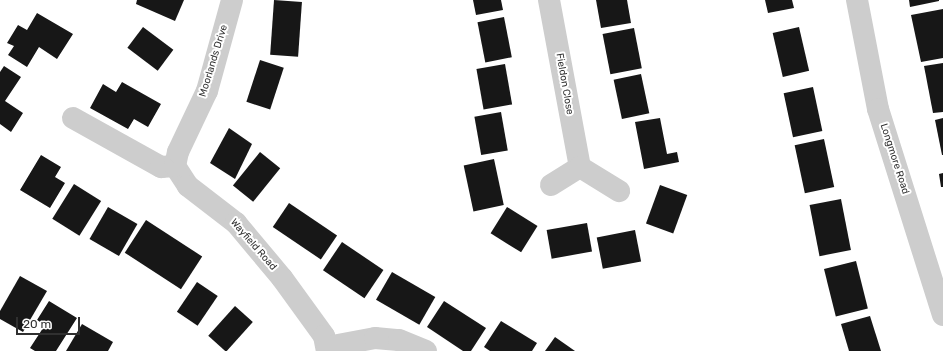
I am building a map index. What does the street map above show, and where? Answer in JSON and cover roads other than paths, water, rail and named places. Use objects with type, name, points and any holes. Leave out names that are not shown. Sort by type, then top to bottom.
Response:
[{"type":"street","name":"Moorlands Drive","points":[[175,166],[178,152],[207,91],[232,0]]},
{"type":"street","name":"Fieldon Close","points":[[549,0],[580,167]]},
{"type":"street","name":"Longmore Road","points":[[857,0],[878,109],[943,315]]},
{"type":"street","points":[[73,118],[161,167],[175,166]]},
{"type":"street","name":"Wayfield Road","points":[[175,166],[188,186],[236,223],[278,273],[324,336],[327,349]]},
{"type":"street","points":[[550,185],[580,167],[619,192]]},
{"type":"street","points":[[327,349],[374,338],[399,340],[426,351]]}]
